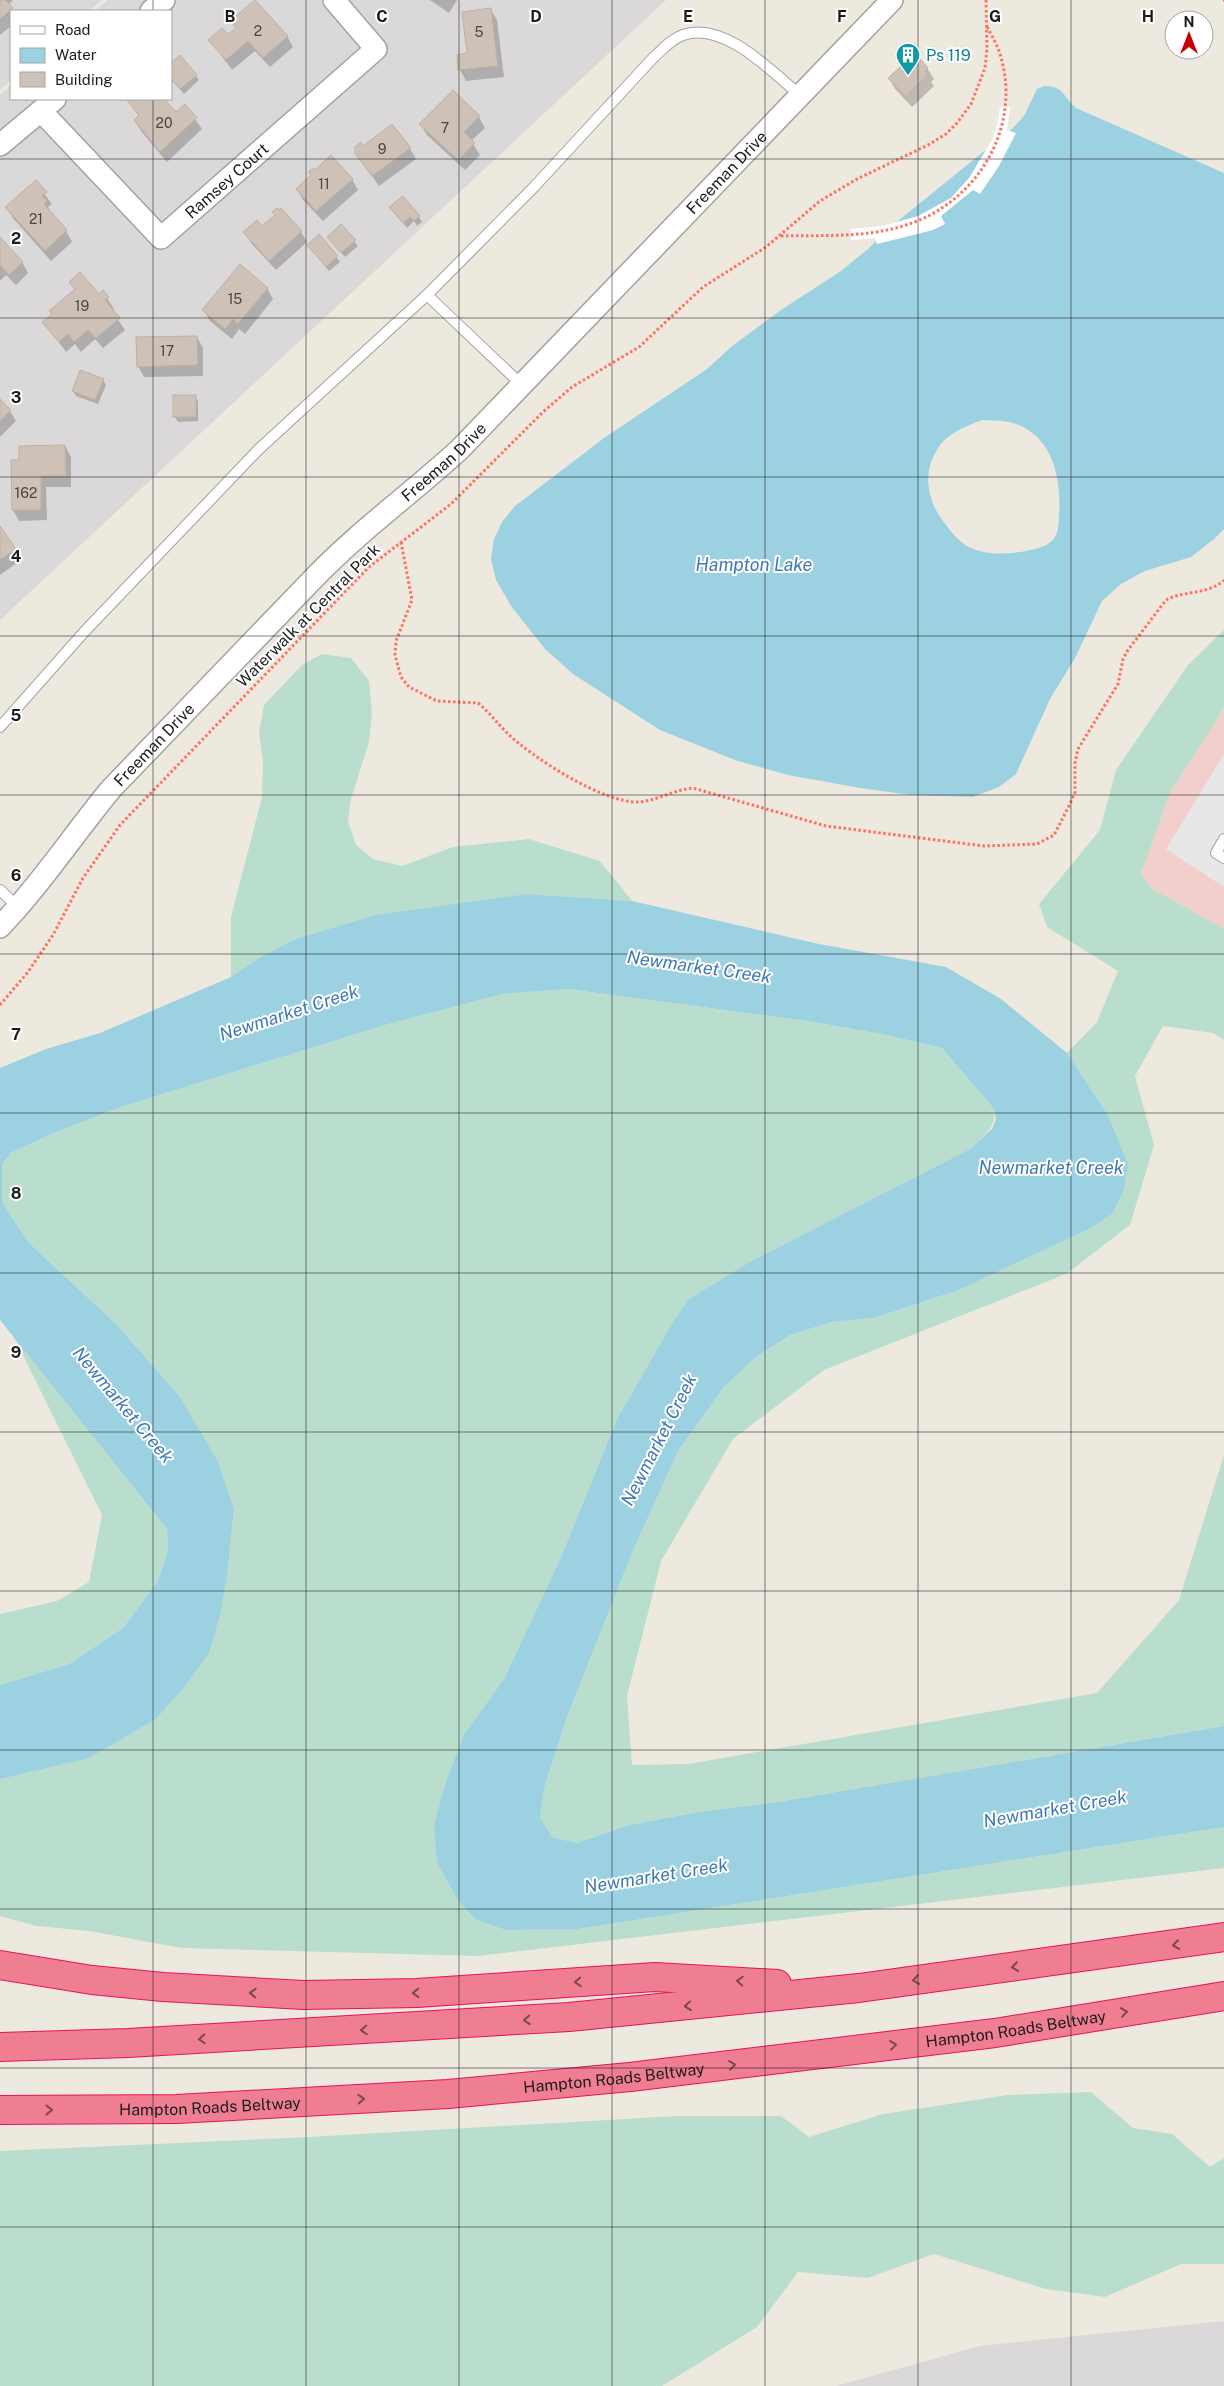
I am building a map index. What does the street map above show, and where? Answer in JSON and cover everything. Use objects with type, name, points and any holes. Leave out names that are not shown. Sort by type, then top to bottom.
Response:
[{"type":"highway","points":[[0,2048],[148,2042],[570,2018],[859,1988],[1224,1937]]},
{"type":"highway","points":[[0,1965],[92,1980],[163,1987],[303,1995],[417,1993],[655,1977],[859,1988]]},
{"type":"highway","name":"Hampton Roads Beltway","points":[[0,2110],[177,2109],[496,2089],[630,2077],[995,2033],[1224,1996]]},
{"type":"street","points":[[152,10],[164,0]]},
{"type":"street","name":"Ramsey Court","points":[[48,105],[161,238],[376,49],[334,0]]},
{"type":"street","name":"Freeman Drive","points":[[0,928],[19,908],[111,789],[312,579],[364,528],[414,490],[454,454],[802,96],[892,0]]},
{"type":"street","points":[[0,145],[48,105]]},
{"type":"lane","points":[[0,727],[85,631],[258,449],[427,295],[534,187],[653,58],[671,42],[683,35],[699,32],[714,34],[744,50],[802,96]]},
{"type":"lane","points":[[427,295],[522,386]]},
{"type":"lane","points":[[1224,839],[1216,853],[1224,858]]},
{"type":"lane","points":[[0,890],[19,908]]},
{"type":"path","name":"Waterwalk at Central Park","points":[[0,1006],[28,972],[53,935],[83,878],[120,825],[370,567],[451,504],[543,412],[572,387],[639,346],[703,287],[781,236],[820,201],[857,179],[928,145],[946,134],[958,122],[971,104],[985,68],[987,50],[986,0]]},
{"type":"path","points":[[781,236],[851,234],[905,226],[933,216],[967,190],[983,166],[998,137],[1005,107],[1003,66],[997,45],[986,25]]},
{"type":"path","points":[[401,541],[412,600],[396,641],[396,660],[401,677],[409,687],[424,696],[438,701],[478,703],[508,734],[576,781],[606,796],[624,801],[639,802],[674,790],[693,788],[803,822],[984,846],[1037,844],[1054,835],[1075,792],[1075,764],[1078,748],[1118,684],[1123,659],[1128,650],[1166,600],[1173,596],[1207,590],[1224,580]]},
{"type":"shaded area","points":[[0,0],[102,0],[90,10],[10,10],[10,81],[0,90]]},
{"type":"shaded area","points":[[108,0],[666,0],[0,620],[0,95],[10,86],[10,100],[172,100],[172,10],[96,10]]},
{"type":"shaded area","points":[[1224,708],[1224,929],[1153,889],[1141,874],[1170,793]]},
{"type":"shaded area","points":[[1224,754],[1224,887],[1166,849]]},
{"type":"shaded area","points":[[1224,2321],[1224,2386],[836,2386],[980,2346]]},
{"type":"green space","points":[[1224,630],[1224,708],[1170,793],[1141,874],[1153,889],[1224,929],[1224,1040],[1213,1033],[1163,1026],[1135,1076],[1154,1145],[1130,1225],[1066,1274],[824,1370],[733,1439],[661,1561],[627,1696],[632,1765],[688,1764],[1097,1693],[1179,1600],[1224,1455],[1224,1726],[778,1802],[699,1812],[629,1825],[577,1843],[552,1837],[540,1817],[545,1785],[567,1717],[632,1553],[678,1451],[724,1387],[756,1357],[790,1335],[832,1322],[874,1318],[959,1290],[1089,1229],[1108,1115],[1067,1053],[1097,1022],[1118,971],[1047,927],[1039,904],[1100,830],[1116,770],[1188,665]]},
{"type":"green space","points":[[322,654],[351,658],[369,681],[372,713],[369,742],[351,799],[348,821],[356,845],[373,859],[402,866],[453,847],[529,839],[600,861],[632,901],[527,894],[293,940],[259,958],[231,977],[231,917],[262,797],[263,763],[259,732],[264,705],[302,665]]},
{"type":"green space","points":[[568,989],[807,1021],[882,1034],[942,1048],[994,1109],[994,1116],[991,1127],[970,1149],[753,1260],[670,1327],[617,1419],[561,1557],[504,1679],[465,1733],[506,1930],[578,1929],[1224,1827],[1224,1868],[478,1956],[182,1948],[89,1931],[37,1926],[0,1916],[0,1779],[123,1738],[156,1719],[209,1653],[220,1616],[227,1577],[234,1509],[178,1394],[114,1322],[29,1243],[2,1202],[2,1164],[11,1153],[56,1132],[124,1106],[392,1023],[503,994]]},
{"type":"green space","points":[[14,1337],[167,1529],[168,1550],[158,1581],[123,1628],[69,1664],[0,1685],[0,1614],[57,1601],[89,1582],[102,1515]]},
{"type":"green space","points":[[1091,2092],[1133,2128],[1172,2134],[1210,2167],[1224,2158],[1224,2264],[1181,2264],[1105,2297],[1046,2289],[934,2254],[868,2278],[798,2272],[757,2327],[662,2386],[0,2386],[0,2151],[309,2137],[677,2116],[781,2116],[809,2137],[883,2114],[1008,2095]]},
{"type":"water","name":"Hampton Lake","points":[[1045,86],[1056,88],[1076,108],[1224,173],[1224,529],[1191,557],[1145,571],[1121,584],[1102,601],[1075,658],[1050,699],[1016,774],[999,787],[973,797],[911,795],[860,788],[788,775],[735,760],[660,730],[573,674],[545,649],[511,606],[496,580],[491,559],[494,539],[502,522],[515,506],[604,438],[707,369],[731,347],[781,310],[841,271],[898,221],[1014,127],[1024,116],[1037,89]],"holes":[[[982,420],[1006,421],[1025,428],[1038,437],[1047,450],[1057,479],[1059,496],[1057,533],[1049,544],[1016,553],[978,551],[967,546],[957,538],[948,528],[935,507],[931,498],[928,478],[933,458],[938,448],[947,438]]]},
{"type":"water","name":"Newmarket Creek","points":[[527,894],[632,901],[819,944],[946,967],[1001,999],[1067,1053],[1108,1115],[1128,1165],[1123,1192],[1112,1214],[1089,1229],[959,1290],[874,1318],[832,1322],[790,1335],[756,1357],[724,1387],[678,1451],[632,1553],[567,1717],[545,1785],[540,1817],[552,1837],[577,1843],[629,1825],[699,1812],[778,1802],[1224,1726],[1224,1827],[578,1929],[506,1930],[475,1919],[458,1900],[437,1862],[434,1825],[447,1779],[465,1733],[504,1679],[561,1557],[617,1419],[670,1327],[688,1300],[753,1260],[970,1149],[992,1129],[996,1119],[994,1109],[942,1048],[882,1034],[807,1021],[568,989],[503,994],[392,1023],[124,1106],[56,1132],[11,1153],[2,1164],[2,1202],[29,1243],[114,1322],[178,1394],[217,1460],[234,1509],[227,1577],[220,1616],[209,1653],[184,1687],[156,1719],[89,1758],[0,1779],[0,1685],[69,1664],[123,1628],[158,1581],[168,1550],[167,1529],[0,1320],[0,1068],[46,1049],[100,1033],[231,977],[259,958],[293,940],[376,915]]},
{"type":"pier","points":[[1000,107],[1010,107],[1007,130],[1016,133],[999,166],[980,194],[973,190],[941,216],[945,224],[933,230],[877,244],[875,238],[851,240],[851,229],[883,226],[918,216],[951,198],[969,178],[992,140],[998,122]]},
{"type":"building","points":[[0,0],[6,0],[13,8],[0,19]]},
{"type":"building","points":[[255,0],[288,36],[263,58],[248,41],[226,60],[208,40],[222,28],[228,34],[236,28],[230,21]]},
{"type":"building","points":[[491,8],[498,66],[458,70],[457,55],[467,53],[462,12]]},
{"type":"building","points":[[180,55],[197,75],[180,89],[172,80],[172,62]]},
{"type":"building","name":"Ps 119","points":[[911,57],[916,63],[920,59],[928,68],[925,71],[928,74],[906,97],[888,78]]},
{"type":"building","points":[[453,90],[480,116],[464,132],[475,143],[458,160],[419,124]]},
{"type":"building","points":[[127,100],[165,100],[176,112],[185,104],[197,118],[160,152],[134,120],[139,115]]},
{"type":"building","points":[[392,124],[411,148],[372,176],[354,152],[356,150],[354,148],[361,142],[363,146]]},
{"type":"building","points":[[331,155],[353,179],[316,211],[296,189],[311,175],[308,172],[313,168],[315,170]]},
{"type":"building","points":[[36,180],[47,192],[42,196],[47,201],[44,204],[67,230],[45,251],[5,207]]},
{"type":"building","points":[[403,196],[420,216],[414,221],[410,217],[403,223],[389,207]]},
{"type":"building","points":[[277,208],[280,210],[281,208],[302,231],[269,261],[243,232],[257,220],[262,226],[275,215],[272,212]]},
{"type":"building","points":[[341,224],[356,240],[341,253],[327,237]]},
{"type":"building","points":[[319,234],[338,256],[326,267],[307,245]]},
{"type":"building","points":[[0,237],[23,262],[9,275],[0,265]]},
{"type":"building","points":[[240,264],[268,288],[238,324],[233,319],[225,329],[202,310]]},
{"type":"building","points":[[80,272],[99,294],[103,290],[109,297],[105,300],[120,318],[96,338],[88,330],[74,342],[68,334],[59,342],[42,322],[52,314],[49,311],[75,289],[69,282]]},
{"type":"building","points":[[197,336],[198,365],[137,367],[136,337]]},
{"type":"building","points":[[80,370],[104,379],[95,400],[72,391]]},
{"type":"building","points":[[173,395],[196,395],[196,417],[173,417]]},
{"type":"building","points":[[0,399],[11,410],[0,421]]},
{"type":"building","points":[[65,445],[66,476],[41,476],[41,510],[12,510],[11,460],[19,460],[19,446]]},
{"type":"building","points":[[0,526],[16,549],[0,560]]},
{"type":"place","name":"Ps 119","points":[[908,76]]}]
